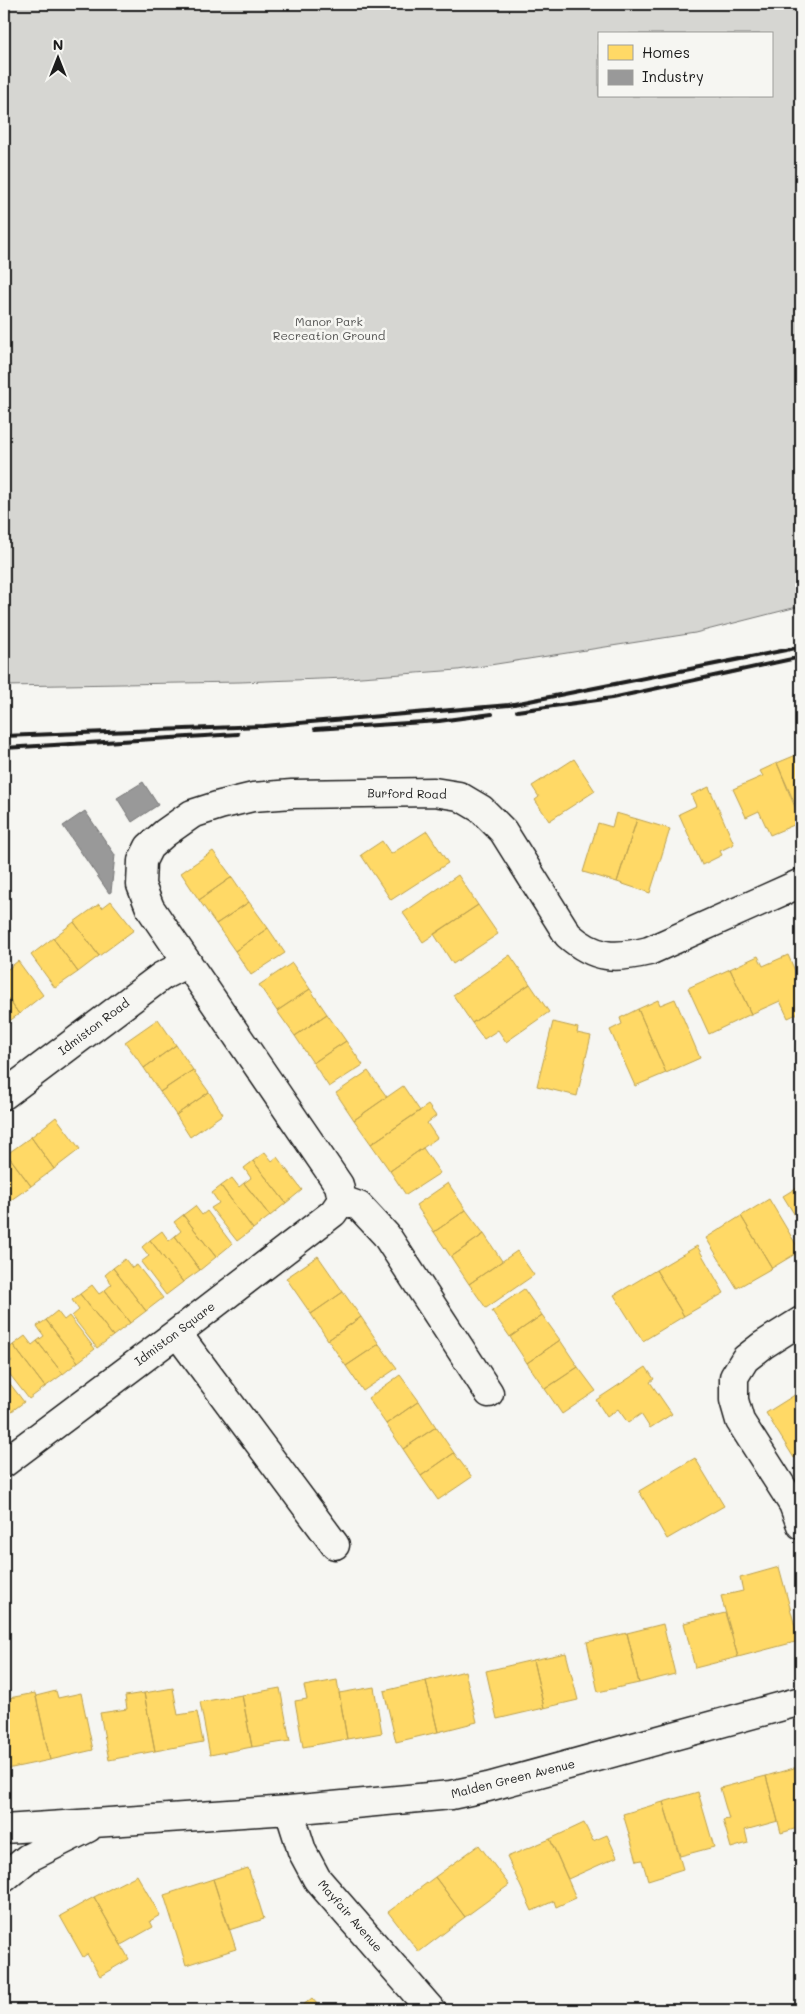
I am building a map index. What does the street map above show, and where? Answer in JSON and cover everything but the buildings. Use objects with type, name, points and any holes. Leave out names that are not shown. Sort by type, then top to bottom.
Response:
[{"type":"street","name":"Burford Road","points":[[342,1200],[339,1185],[150,908],[141,885],[142,862],[149,848],[165,833],[192,814],[220,805],[253,798],[292,794],[434,792],[459,796],[481,809],[503,831],[568,935],[582,947],[602,955],[627,956],[649,951],[801,883]]},
{"type":"street","name":"Idmiston Road","points":[[4,1095],[162,976],[188,963]]},
{"type":"street","name":"Idmiston Square","points":[[4,1463],[333,1213],[342,1200]]},
{"type":"street","points":[[342,1200],[359,1206],[386,1235],[489,1392]]},
{"type":"street","points":[[801,1322],[762,1345],[745,1359],[734,1377],[734,1400],[740,1421],[793,1504],[801,1524]]},
{"type":"street","points":[[177,1333],[335,1545]]},
{"type":"street","name":"Malden Green Avenue","points":[[4,1829],[289,1810],[451,1795],[488,1787],[801,1702]]},
{"type":"street","name":"Mayfair Avenue","points":[[289,1810],[302,1850],[317,1879],[431,2010]]},
{"type":"street","name":"Malden Green Avenue","points":[[4,1878],[28,1858],[98,1822]]},
{"type":"green space","name":"Manor Park Recreation Ground","points":[[4,4],[801,4],[801,606],[695,633],[458,670],[347,678],[240,682],[4,686]]},
{"type":"railway","points":[[4,736],[264,726],[509,705],[801,647]]},
{"type":"railway","points":[[517,711],[612,698],[801,657]]},
{"type":"railway","points":[[315,729],[439,721],[492,714]]},
{"type":"railway","points":[[4,748],[238,734]]}]
